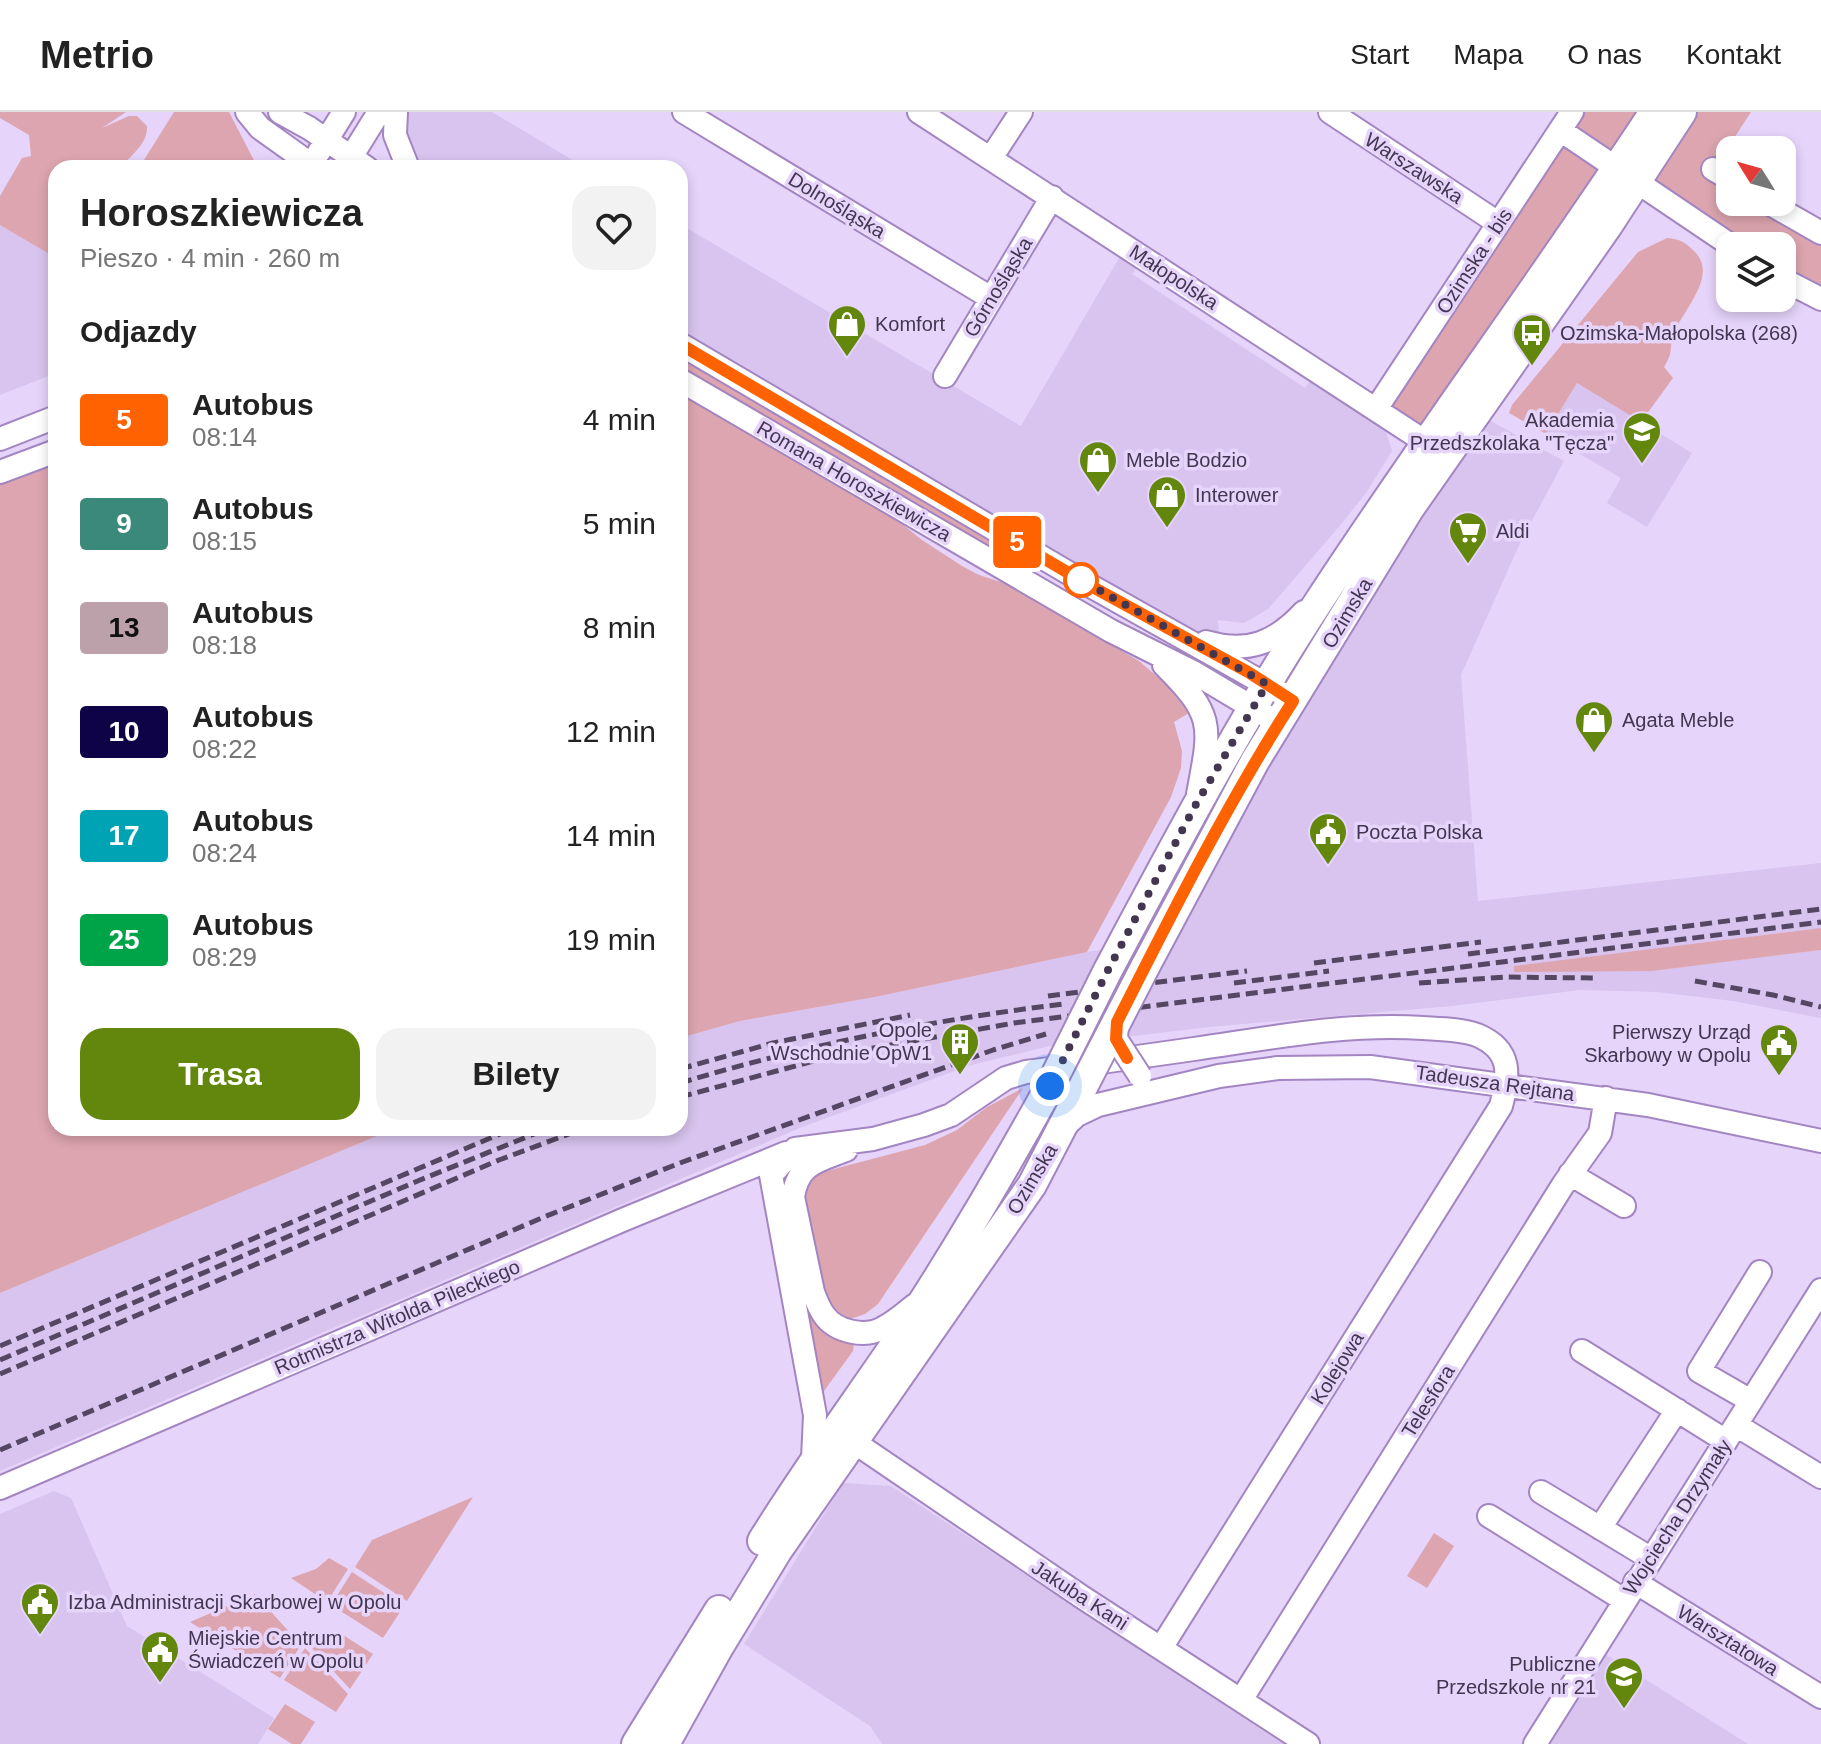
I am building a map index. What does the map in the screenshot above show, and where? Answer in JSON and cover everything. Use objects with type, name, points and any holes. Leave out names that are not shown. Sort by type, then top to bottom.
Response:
[{"type":"main road","name":"Ozimska","points":[[665,1744],[771,1561],[1032,1185],[1205,851],[1410,508],[1626,175],[1654,112]]},
{"type":"main road","name":"Ozimska","points":[[636,1744],[813,1459],[896,1342],[1007,1165],[1195,806],[1323,595],[1427,443],[1626,175],[1682,112]]},
{"type":"street","points":[[247,112],[260,128],[303,160]]},
{"type":"street","points":[[280,112],[326,140],[349,160]]},
{"type":"street","points":[[316,160],[344,112]]},
{"type":"street","points":[[356,160],[379,112]]},
{"type":"street","points":[[396,112],[395,135],[405,160]]},
{"type":"street","name":"Dolnośląska","points":[[684,112],[991,298]]},
{"type":"street","name":"Małopolska","points":[[919,112],[1427,443]]},
{"type":"street","points":[[991,158],[1021,112]]},
{"type":"street","name":"Warszawska","points":[[1330,112],[1498,223]]},
{"type":"street","points":[[1566,121],[1626,175],[1716,235]]},
{"type":"street","name":"Ozimska - bis","points":[[1376,409],[1566,121]]},
{"type":"street","name":"Górnośląska","points":[[945,376],[1052,197]]},
{"type":"street","points":[[1791,216],[1821,233]]},
{"type":"street","points":[[1796,286],[1821,299]]},
{"type":"street","name":"Romana Horoszkiewicza","points":[[688,349],[1167,629],[1286,712]]},
{"type":"street","name":"Romana Horoszkiewicza","points":[[688,385],[1152,652],[1193,672],[1260,696]]},
{"type":"street","points":[[0,439],[48,420]]},
{"type":"street","points":[[0,472],[48,454]]},
{"type":"street","points":[[1167,629],[1220,646],[1245,648],[1281,632],[1323,595]]},
{"type":"street","points":[[1152,652],[1195,699],[1206,723],[1195,806]]},
{"type":"street","points":[[1117,1022],[1116,1039],[1140,1076],[1166,1087]]},
{"type":"street","name":"Rotmistrza Witolda Pileckiego","points":[[0,1488],[625,1219],[729,1177],[951,1115],[1006,1078],[1026,1072],[1349,1027],[1414,1028],[1477,1035],[1505,1060],[1508,1073],[1506,1085]]},
{"type":"street","name":"Tadeusza Rejtana","points":[[1063,1128],[1077,1115],[1098,1105],[1149,1095],[1166,1087],[1246,1072],[1319,1066],[1370,1067],[1606,1098],[1821,1141]]},
{"type":"street","name":"Kolejowa","points":[[1161,1648],[1492,1121],[1501,1106],[1506,1085]]},
{"type":"street","name":"Telesfora","points":[[1241,1700],[1570,1174],[1600,1133],[1606,1098]]},
{"type":"street","points":[[799,1159],[793,1197],[813,1292],[825,1318],[842,1329],[867,1334],[882,1329],[922,1301]]},
{"type":"street","points":[[729,1177],[771,1175],[799,1159]]},
{"type":"street","points":[[1570,1174],[1624,1206]]},
{"type":"street","points":[[771,1175],[815,1415],[813,1459]]},
{"type":"street","points":[[1751,1401],[1699,1371],[1760,1272]]},
{"type":"street","name":"Wojciecha Drzymały","points":[[1535,1744],[1821,1290]]},
{"type":"street","points":[[1582,1351],[1677,1410],[1821,1477]]},
{"type":"street","points":[[1600,1528],[1677,1410]]},
{"type":"street","name":"Jakuba Kani","points":[[854,1442],[1308,1744]]},
{"type":"street","points":[[1541,1492],[1650,1558]]},
{"type":"street","name":"Warsztatowa","points":[[1489,1516],[1821,1697]]},
{"type":"shaded area","points":[[0,112],[126,112],[102,128],[129,116],[137,116],[147,126],[147,133],[128,160],[48,160],[48,253],[0,225],[0,196],[22,158],[31,156],[29,135],[0,118]]},
{"type":"shaded area","points":[[174,112],[229,112],[254,160],[144,160]]},
{"type":"shaded area","points":[[396,112],[492,112],[573,160],[406,160]]},
{"type":"shaded area","points":[[1572,112],[1654,112],[1427,443],[1376,409]]},
{"type":"shaded area","points":[[1682,112],[1751,112],[1735,136],[1716,136],[1716,216],[1791,216],[1821,233],[1821,299],[1796,286],[1796,232],[1716,232],[1716,235],[1636,182]]},
{"type":"shaded area","points":[[0,225],[48,253],[48,376],[0,395]]},
{"type":"shaded area","points":[[688,229],[1021,426],[1126,246],[1143,257],[1132,274],[1305,388],[1317,371],[1385,428],[1392,451],[1366,493],[1268,609],[1244,623],[1218,620],[1220,646],[1167,629],[688,350]]},
{"type":"shaded area","points":[[1667,238],[1679,240],[1691,248],[1701,260],[1703,270],[1697,292],[1674,333],[1664,367],[1673,378],[1641,422],[1577,383],[1546,434],[1509,413],[1512,405],[1638,252]]},
{"type":"shaded area","points":[[688,360],[1018,556],[1004,559],[688,374]]},
{"type":"shaded area","name":"Akademia Przedszkolaka \"Tęcza\"","points":[[1577,383],[1692,453],[1647,527],[1607,503],[1621,478],[1546,434]]},
{"type":"shaded area","points":[[688,396],[892,516],[962,566],[1013,586],[1139,661],[1166,684],[1189,713],[1174,722],[1182,751],[1181,768],[1171,797],[1087,952],[875,997],[740,1021],[688,1036]]},
{"type":"shaded area","points":[[1476,413],[1564,461],[1520,543],[1461,675],[1478,901],[1821,863],[1821,928],[1515,966],[1514,971],[1651,971],[1821,950],[1821,1018],[1733,1001],[1657,992],[1580,990],[1452,1006],[1209,1027],[1050,1046],[971,1065],[802,1127],[0,1471],[0,1293],[377,1136],[688,1136],[688,1036],[740,1021],[875,997],[1087,952],[1158,941]]},
{"type":"shaded area","points":[[48,454],[48,1136],[377,1136],[0,1293],[0,472]]},
{"type":"shaded area","points":[[1821,928],[1821,950],[1652,971],[1514,972],[1514,966]]},
{"type":"shaded area","points":[[1023,1088],[878,1304],[865,1314],[850,1319],[836,1309],[827,1298],[817,1269],[805,1190],[819,1173],[925,1145],[957,1130],[987,1107]]},
{"type":"shaded area","points":[[802,1291],[841,1340],[854,1344],[853,1351],[824,1391],[819,1389]]},
{"type":"shaded area","points":[[843,1483],[891,1486],[1076,1608],[1082,1597],[1308,1744],[882,1744],[870,1726],[744,1644]]},
{"type":"shaded area","points":[[54,1491],[71,1498],[127,1626],[274,1718],[258,1744],[0,1744],[0,1514]]},
{"type":"shaded area","points":[[473,1497],[407,1601],[355,1567],[372,1540]]},
{"type":"shaded area","points":[[1434,1533],[1454,1546],[1427,1588],[1407,1576]]},
{"type":"shaded area","points":[[329,1558],[348,1569],[327,1602],[291,1578],[316,1569]]},
{"type":"shaded area","points":[[352,1572],[404,1606],[383,1638],[331,1605]]},
{"type":"shaded area","points":[[255,1594],[301,1645],[280,1678],[190,1622]]},
{"type":"shaded area","points":[[343,1635],[373,1654],[350,1689],[309,1645]]},
{"type":"shaded area","name":"Publiczne Przedszkole nr 21","points":[[1594,1647],[1748,1744],[1535,1744]]},
{"type":"shaded area","points":[[305,1648],[348,1694],[336,1712],[284,1680]]},
{"type":"shaded area","points":[[285,1704],[315,1722],[301,1744],[292,1744],[268,1729]]},
{"type":"railway","points":[[1468,954],[1821,909]]},
{"type":"railway","points":[[688,1095],[840,1054],[1014,1023],[1821,922]]},
{"type":"railway","points":[[1314,963],[1481,942]]},
{"type":"railway","points":[[1048,996],[1247,971]]},
{"type":"railway","points":[[1234,983],[1329,971]]},
{"type":"railway","points":[[1419,983],[1506,977],[1593,978]]},
{"type":"railway","points":[[1695,981],[1821,1007]]},
{"type":"railway","points":[[688,1081],[870,1035],[1063,1004]]},
{"type":"railway","points":[[688,1067],[773,1043],[910,1015]]},
{"type":"railway","points":[[0,1450],[544,1217],[680,1163],[993,1050],[1046,1034]]},
{"type":"railway","points":[[0,1346],[495,1136]]},
{"type":"railway","points":[[0,1360],[529,1136]]},
{"type":"railway","points":[[0,1374],[499,1160],[564,1136]]},
{"type":"bus line","name":"5","points":[[688,349],[1089,585],[1248,672],[1293,701],[1255,761],[1205,851],[1117,1022],[1116,1039],[1127,1058]]},
{"type":"place","name":"Komfort","points":[[847,358]]},
{"type":"place","name":"Ozimska-Małopolska (268)","points":[[1532,367]]},
{"type":"place","name":"Akademia Przedszkolaka \"Tęcza\"","points":[[1642,465]]},
{"type":"place","name":"Meble Bodzio","points":[[1098,494]]},
{"type":"place","name":"Interower","points":[[1167,529]]},
{"type":"place","name":"Aldi","points":[[1468,565]]},
{"type":"place","name":"Agata Meble","points":[[1594,754]]},
{"type":"place","name":"Poczta Polska","points":[[1328,866]]},
{"type":"place","name":"Opole Wschodnie OpW1","points":[[960,1076]]},
{"type":"place","name":"Pierwszy Urząd Skarbowy w Opolu","points":[[1779,1077]]},
{"type":"place","name":"Izba Administracji Skarbowej w Opolu","points":[[40,1636]]},
{"type":"place","name":"Miejskie Centrum Świadczeń w Opolu","points":[[160,1684]]},
{"type":"place","name":"Publiczne Przedszkole nr 21","points":[[1624,1710]]},
{"type":"route","points":[[1050,1086],[1195,806],[1267,684],[1076,577],[1081,580]]}]
